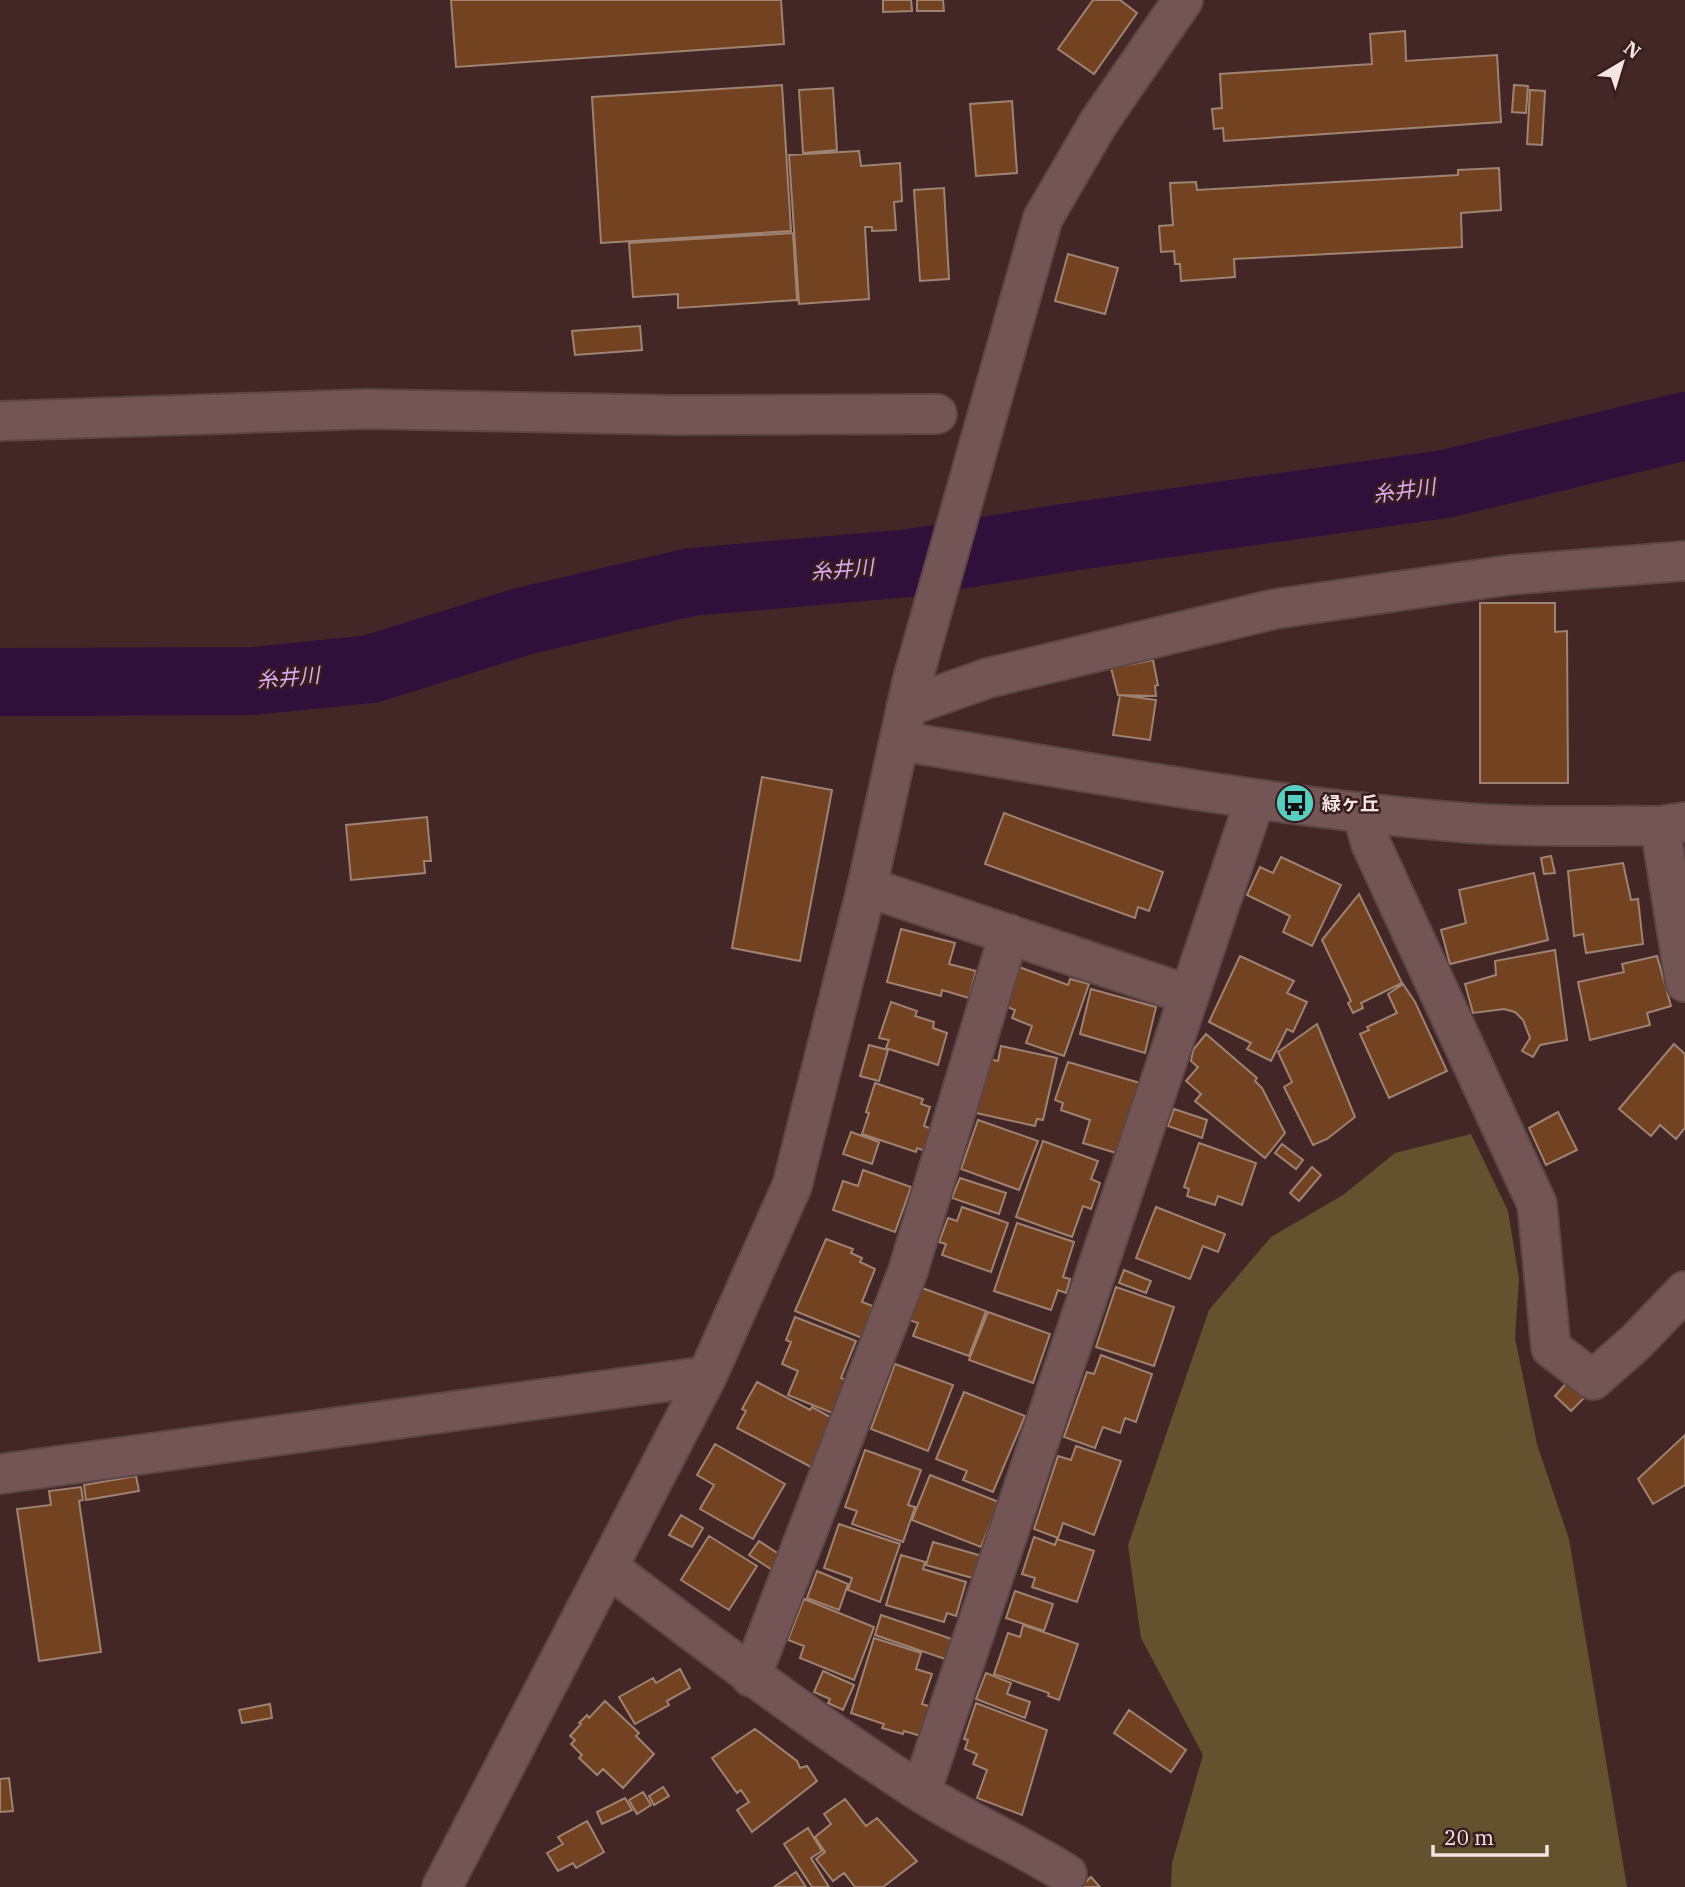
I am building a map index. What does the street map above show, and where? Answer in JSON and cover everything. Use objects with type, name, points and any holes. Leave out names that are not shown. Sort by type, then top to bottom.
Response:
[{"type":"street","points":[[442,1887],[707,1376],[792,1186],[867,887],[906,710],[1043,218],[1099,122],[1182,0]]},
{"type":"street","points":[[0,421],[368,410],[674,415],[937,414]]},
{"type":"street","points":[[906,710],[988,678],[1275,609],[1509,575],[1685,561]]},
{"type":"street","points":[[906,710],[1255,800],[1471,824],[1672,824],[1685,982]]},
{"type":"street","points":[[921,1793],[1255,800]]},
{"type":"street","points":[[1362,812],[1371,844],[1537,1204],[1551,1348],[1593,1380],[1636,1342],[1685,1291]]},
{"type":"street","points":[[867,887],[1189,995]]},
{"type":"street","points":[[751,1677],[908,1271],[1009,934]]},
{"type":"street","points":[[0,1474],[707,1376]]},
{"type":"street","points":[[608,1567],[751,1677],[921,1793],[1039,1856],[1067,1874]]},
{"type":"shaded area","points":[[1471,1134],[1508,1211],[1519,1279],[1515,1338],[1537,1444],[1569,1539],[1627,1887],[1171,1887],[1172,1863],[1203,1755],[1141,1638],[1128,1545],[1209,1310],[1271,1237],[1343,1195],[1395,1153]]},
{"type":"building","points":[[451,0],[781,0],[784,44],[456,67]]},
{"type":"building","points":[[883,0],[911,0],[912,11],[883,12]]},
{"type":"building","points":[[917,0],[943,0],[944,11],[917,11]]},
{"type":"building","points":[[1093,0],[1120,0],[1137,13],[1094,74],[1058,49]]},
{"type":"building","points":[[1405,31],[1406,61],[1497,55],[1501,122],[1224,141],[1223,128],[1214,129],[1212,109],[1222,108],[1220,74],[1372,64],[1370,34]]},
{"type":"building","points":[[782,85],[791,231],[601,243],[592,97]]},
{"type":"building","points":[[1514,85],[1528,86],[1526,113],[1512,112]]},
{"type":"building","points":[[833,88],[837,150],[803,153],[799,90]]},
{"type":"building","points":[[1530,90],[1545,91],[1542,145],[1527,144]]},
{"type":"building","points":[[1012,101],[1017,173],[976,176],[970,104]]},
{"type":"building","points":[[859,151],[861,166],[900,163],[902,201],[894,202],[896,230],[872,231],[872,227],[865,227],[869,299],[799,304],[789,155]]},
{"type":"building","points":[[1499,168],[1501,210],[1461,213],[1462,247],[1234,259],[1235,277],[1181,281],[1180,264],[1175,264],[1174,251],[1161,252],[1159,226],[1173,225],[1170,183],[1196,182],[1197,190],[1458,175],[1458,170]]},
{"type":"building","points":[[944,188],[949,279],[920,281],[914,190]]},
{"type":"building","points":[[793,233],[797,300],[678,308],[678,294],[633,297],[629,243]]},
{"type":"building","points":[[1068,254],[1118,268],[1105,314],[1055,301]]},
{"type":"building","points":[[640,326],[642,350],[575,355],[572,331]]},
{"type":"building","points":[[1480,603],[1555,603],[1555,632],[1567,631],[1568,783],[1480,783]]},
{"type":"building","points":[[1153,660],[1158,685],[1155,686],[1156,696],[1118,695],[1111,668],[1128,662],[1128,665]]},
{"type":"building","points":[[1120,695],[1156,700],[1150,740],[1113,735]]},
{"type":"building","points":[[762,777],[832,790],[800,961],[732,948]]},
{"type":"building","points":[[1004,813],[1163,872],[1149,911],[1138,907],[1135,918],[985,864]]},
{"type":"building","points":[[427,817],[431,861],[424,861],[425,873],[351,880],[346,825]]},
{"type":"building","points":[[1551,856],[1555,873],[1544,874],[1541,858]]},
{"type":"building","points":[[1281,857],[1341,885],[1312,946],[1283,932],[1290,916],[1247,895],[1260,867],[1273,873]]},
{"type":"building","points":[[1623,863],[1631,900],[1638,899],[1643,944],[1586,953],[1583,934],[1574,936],[1568,871]]},
{"type":"building","points":[[1534,873],[1548,940],[1450,964],[1441,930],[1466,923],[1459,890]]},
{"type":"building","points":[[1359,894],[1402,983],[1361,1003],[1363,1008],[1353,1013],[1348,1003],[1351,1001],[1322,940]]},
{"type":"building","points":[[901,929],[955,943],[949,964],[976,971],[969,998],[942,990],[941,996],[887,982]]},
{"type":"building","points":[[1555,950],[1567,1040],[1540,1045],[1533,1057],[1522,1051],[1530,1038],[1523,1020],[1515,1012],[1504,1009],[1473,1013],[1465,984],[1496,975],[1495,961]]},
{"type":"building","points":[[1240,956],[1294,981],[1287,993],[1307,1002],[1293,1032],[1287,1029],[1271,1061],[1247,1049],[1251,1043],[1209,1022]]},
{"type":"building","points":[[1657,956],[1671,1006],[1647,1013],[1650,1025],[1590,1040],[1578,982],[1624,972],[1622,964]]},
{"type":"building","points":[[1019,967],[1068,985],[1070,979],[1089,984],[1064,1056],[1026,1043],[1032,1026],[1012,1018],[1015,1010],[1005,1006]]},
{"type":"building","points":[[1403,984],[1415,1002],[1447,1071],[1389,1098],[1360,1034],[1369,1030],[1367,1027],[1397,1013],[1388,994]]},
{"type":"building","points":[[1091,989],[1156,1007],[1145,1053],[1080,1034]]},
{"type":"building","points":[[891,1002],[917,1011],[915,1016],[934,1022],[933,1028],[947,1033],[938,1065],[886,1048],[889,1040],[879,1038]]},
{"type":"building","points":[[1317,1024],[1355,1117],[1327,1139],[1313,1145],[1284,1087],[1292,1082],[1278,1052]]},
{"type":"building","points":[[1206,1034],[1257,1078],[1255,1081],[1262,1088],[1285,1133],[1265,1158],[1195,1101],[1201,1094],[1186,1081],[1198,1067],[1191,1061],[1193,1050]]},
{"type":"building","points":[[1674,1044],[1685,1054],[1685,1128],[1676,1139],[1660,1125],[1651,1136],[1619,1109]]},
{"type":"building","points":[[869,1045],[888,1050],[879,1081],[860,1076]]},
{"type":"building","points":[[1001,1046],[1057,1058],[1043,1120],[1037,1119],[1035,1126],[976,1113],[988,1059],[998,1061]]},
{"type":"building","points":[[1068,1062],[1140,1083],[1116,1153],[1083,1143],[1090,1120],[1061,1110],[1063,1103],[1055,1100]]},
{"type":"building","points":[[875,1083],[923,1099],[921,1104],[930,1107],[924,1126],[935,1130],[928,1152],[917,1148],[916,1152],[862,1134]]},
{"type":"building","points":[[1174,1109],[1207,1120],[1202,1138],[1168,1126]]},
{"type":"building","points":[[1558,1112],[1577,1150],[1546,1165],[1529,1128]]},
{"type":"building","points":[[978,1120],[1038,1141],[1019,1190],[961,1169]]},
{"type":"building","points":[[851,1132],[879,1142],[872,1164],[843,1154]]},
{"type":"building","points":[[1043,1141],[1098,1161],[1091,1179],[1100,1183],[1091,1209],[1083,1206],[1072,1237],[1016,1217]]},
{"type":"building","points":[[1199,1143],[1256,1163],[1242,1205],[1218,1196],[1215,1205],[1187,1196],[1189,1189],[1184,1187]]},
{"type":"building","points":[[1282,1144],[1303,1160],[1296,1169],[1275,1153]]},
{"type":"building","points":[[1312,1167],[1321,1175],[1299,1201],[1290,1193]]},
{"type":"building","points":[[863,1170],[911,1187],[895,1232],[833,1210],[843,1181],[858,1186]]},
{"type":"building","points":[[960,1178],[1006,1193],[999,1214],[952,1198]]},
{"type":"building","points":[[962,1207],[1008,1223],[991,1272],[942,1255],[946,1244],[939,1242],[948,1218],[957,1221]]},
{"type":"building","points":[[1156,1207],[1225,1234],[1218,1252],[1203,1246],[1190,1279],[1136,1258]]},
{"type":"building","points":[[1017,1223],[1074,1242],[1063,1277],[1070,1279],[1066,1293],[1058,1290],[1051,1310],[994,1291]]},
{"type":"building","points":[[826,1239],[853,1249],[851,1253],[862,1258],[860,1262],[875,1269],[862,1302],[873,1306],[862,1338],[795,1311]]},
{"type":"building","points":[[1124,1270],[1151,1281],[1146,1293],[1119,1283]]},
{"type":"building","points":[[1116,1287],[1174,1307],[1154,1366],[1096,1347]]},
{"type":"building","points":[[922,1288],[986,1311],[969,1356],[913,1336],[918,1323],[909,1320]]},
{"type":"building","points":[[988,1312],[1050,1334],[1033,1383],[969,1360]]},
{"type":"building","points":[[795,1317],[856,1341],[841,1378],[851,1382],[837,1415],[788,1395],[798,1371],[782,1364],[791,1342],[786,1340]]},
{"type":"building","points":[[1101,1355],[1152,1374],[1136,1422],[1125,1418],[1120,1433],[1103,1427],[1095,1448],[1064,1437],[1087,1372],[1094,1374]]},
{"type":"building","points":[[895,1364],[953,1385],[928,1451],[871,1429]]},
{"type":"building","points":[[1568,1381],[1584,1398],[1571,1411],[1555,1396]]},
{"type":"building","points":[[757,1382],[810,1410],[812,1407],[834,1419],[813,1468],[737,1428],[746,1411],[742,1409]]},
{"type":"building","points":[[964,1392],[1025,1416],[993,1492],[963,1480],[967,1471],[936,1459]]},
{"type":"building","points":[[1685,1435],[1685,1485],[1653,1504],[1638,1479]]},
{"type":"building","points":[[715,1444],[785,1484],[753,1539],[700,1509],[714,1485],[697,1475]]},
{"type":"building","points":[[1076,1446],[1121,1461],[1094,1535],[1063,1523],[1058,1538],[1034,1529],[1058,1456],[1071,1460]]},
{"type":"building","points":[[865,1450],[921,1470],[908,1505],[915,1507],[903,1542],[852,1524],[857,1511],[845,1507]]},
{"type":"building","points":[[930,1475],[999,1502],[981,1547],[912,1520]]},
{"type":"building","points":[[136,1476],[139,1491],[86,1500],[84,1485]]},
{"type":"building","points":[[81,1487],[83,1500],[79,1501],[101,1652],[39,1661],[17,1509],[51,1505],[49,1491]]},
{"type":"building","points":[[681,1515],[703,1528],[692,1547],[669,1535]]},
{"type":"building","points":[[839,1524],[900,1544],[880,1602],[848,1590],[852,1578],[824,1568]]},
{"type":"building","points":[[709,1536],[757,1566],[729,1610],[681,1580]]},
{"type":"building","points":[[1034,1537],[1055,1545],[1057,1539],[1094,1551],[1077,1602],[1032,1587],[1035,1578],[1022,1574]]},
{"type":"building","points":[[759,1541],[782,1556],[774,1571],[749,1555]]},
{"type":"building","points":[[933,1542],[982,1556],[976,1579],[926,1565]]},
{"type":"building","points":[[901,1555],[925,1562],[923,1569],[966,1582],[956,1616],[947,1613],[944,1622],[886,1605]]},
{"type":"building","points":[[817,1571],[848,1584],[839,1610],[807,1598]]},
{"type":"building","points":[[1015,1591],[1053,1604],[1044,1631],[1006,1618]]},
{"type":"building","points":[[804,1599],[874,1627],[854,1680],[800,1658],[804,1646],[788,1640]]},
{"type":"building","points":[[881,1615],[952,1639],[945,1659],[875,1635]]},
{"type":"building","points":[[1023,1625],[1078,1644],[1059,1700],[1048,1696],[1049,1693],[994,1674],[1008,1633],[1020,1637]]},
{"type":"building","points":[[874,1638],[921,1653],[916,1669],[932,1674],[922,1704],[931,1707],[921,1736],[882,1728],[884,1724],[851,1713]]},
{"type":"building","points":[[680,1669],[690,1688],[667,1701],[669,1705],[635,1724],[619,1697],[653,1678],[656,1683]]},
{"type":"building","points":[[823,1671],[854,1685],[843,1710],[828,1703],[830,1699],[814,1692]]},
{"type":"building","points":[[986,1673],[1011,1683],[1007,1694],[1030,1702],[1025,1718],[976,1699]]},
{"type":"building","points":[[605,1701],[639,1733],[636,1736],[654,1754],[623,1788],[603,1769],[597,1775],[579,1758],[582,1755],[571,1744],[575,1740],[570,1736],[581,1724],[579,1723],[587,1715],[589,1718]]},
{"type":"building","points":[[976,1703],[1047,1730],[1022,1815],[977,1798],[987,1770],[973,1764],[977,1754],[965,1749],[968,1740],[964,1739]]},
{"type":"building","points":[[270,1704],[272,1718],[242,1723],[239,1710]]},
{"type":"building","points":[[1129,1710],[1186,1750],[1171,1772],[1114,1733]]},
{"type":"building","points":[[755,1729],[797,1761],[800,1768],[807,1766],[817,1781],[752,1832],[737,1810],[749,1802],[741,1790],[737,1793],[712,1758]]},
{"type":"building","points":[[9,1778],[13,1811],[0,1812],[0,1779]]},
{"type":"building","points":[[663,1787],[669,1796],[654,1805],[649,1796]]},
{"type":"building","points":[[643,1792],[651,1805],[637,1814],[629,1800]]},
{"type":"building","points":[[625,1798],[632,1810],[602,1824],[597,1812]]},
{"type":"building","points":[[845,1799],[866,1826],[877,1818],[917,1861],[883,1887],[855,1887],[844,1873],[833,1881],[816,1859],[825,1852],[815,1837],[831,1824],[824,1814]]},
{"type":"building","points":[[587,1821],[604,1852],[576,1868],[573,1863],[558,1871],[547,1853],[563,1844],[558,1837]]},
{"type":"building","points":[[808,1828],[822,1851],[811,1858],[829,1887],[812,1887],[784,1844]]},
{"type":"building","points":[[796,1872],[806,1887],[774,1887]]},
{"type":"building","points":[[1091,1877],[1100,1887],[1080,1887]]},
{"type":"waterway","name":"糸井川","points":[[0,682],[253,681],[371,669],[524,621],[691,582],[910,563],[1063,538],[1445,484],[1685,426]]},
{"type":"place","name":"緑ヶ丘","points":[[1295,803]]}]
